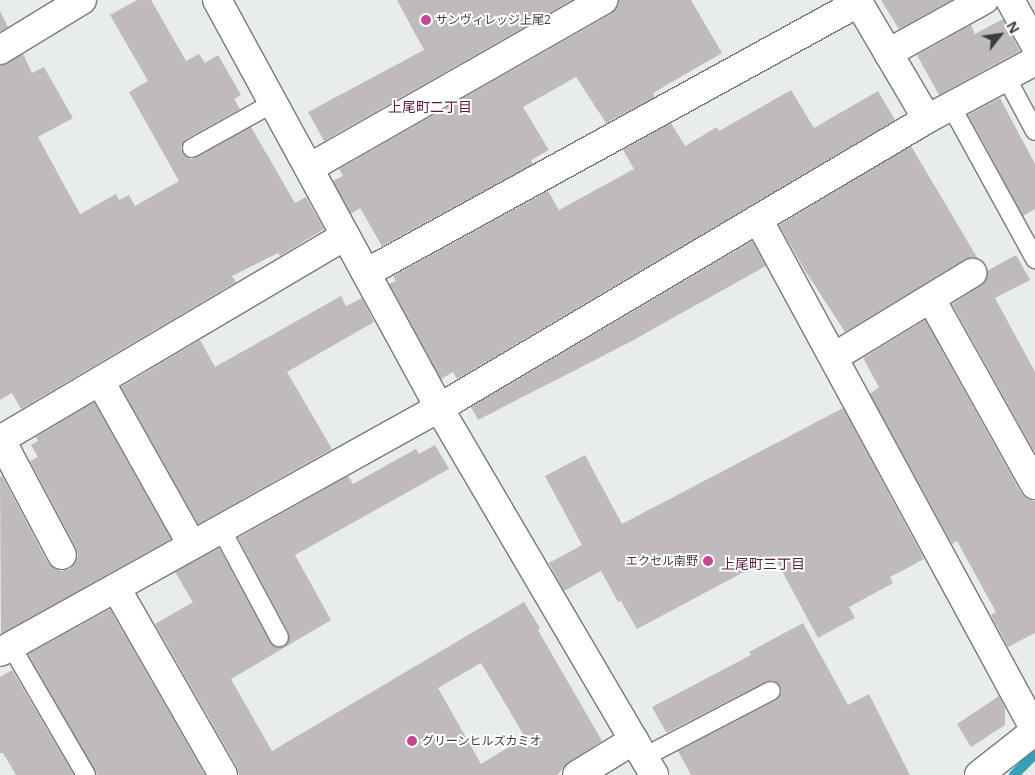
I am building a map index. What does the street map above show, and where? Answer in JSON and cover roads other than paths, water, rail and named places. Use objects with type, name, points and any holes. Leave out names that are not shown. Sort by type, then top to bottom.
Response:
[{"type":"street","points":[[0,50],[82,0]]},
{"type":"street","points":[[217,0],[439,408],[644,757],[577,775]]},
{"type":"street","points":[[309,168],[603,0]]},
{"type":"street","points":[[888,53],[984,0]]},
{"type":"street","points":[[1010,0],[1035,44]]},
{"type":"street","points":[[366,273],[857,1],[927,119]]},
{"type":"street","points":[[5,649],[439,408],[927,119],[1035,61]]},
{"type":"street","points":[[758,219],[1035,730],[979,775]]},
{"type":"street","points":[[62,555],[0,440],[345,236]]},
{"type":"street","points":[[834,357],[972,273]]},
{"type":"street","points":[[931,298],[1035,485]]},
{"type":"street","points":[[100,381],[192,545]]},
{"type":"street","points":[[116,588],[223,775]]},
{"type":"lane","points":[[1006,77],[1035,131]]},
{"type":"lane","points":[[192,148],[273,103]]},
{"type":"lane","points":[[951,106],[1035,259]]},
{"type":"lane","points":[[221,529],[280,637]]},
{"type":"lane","points":[[5,649],[86,775]]},
{"type":"lane","points":[[644,757],[771,691]]},
{"type":"waterway","points":[[1014,775],[1035,754]]},
{"type":"place","name":"サンヴィレッジ上尾2","points":[[426,20]]},
{"type":"place","name":"エクセル南野","points":[[708,561]]},
{"type":"place","name":"グリーンヒルズカミオ","points":[[412,741]]},
{"type":"district","name":"上尾町二丁目","points":[[430,107]]},
{"type":"district","name":"上尾町三丁目","points":[[763,564]]}]
